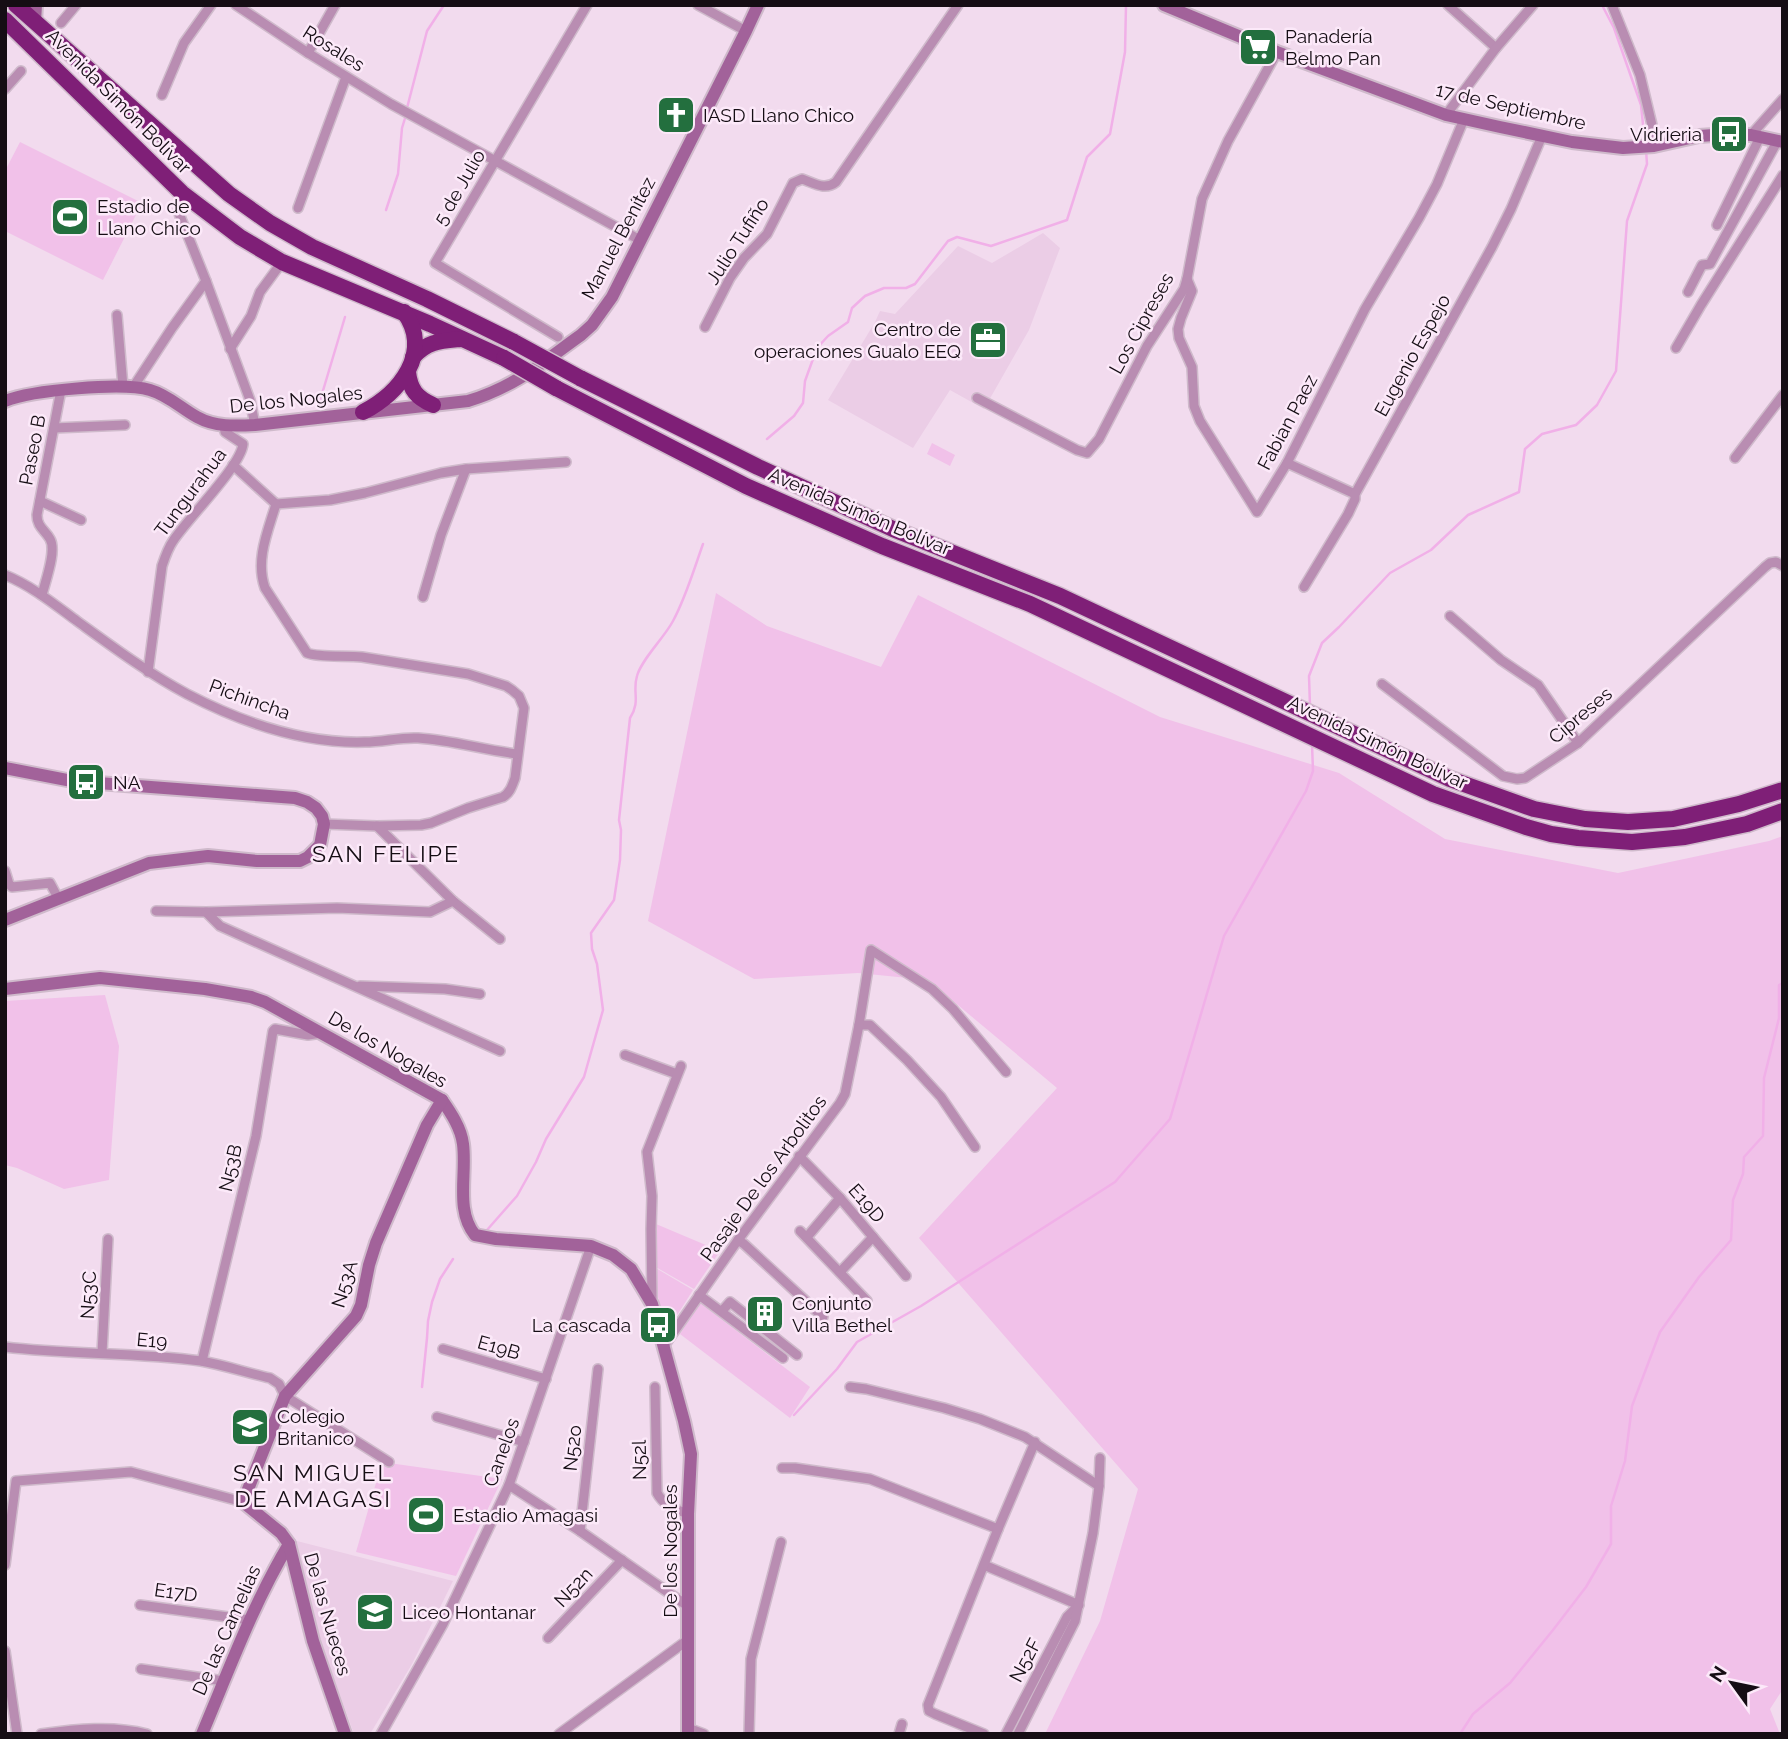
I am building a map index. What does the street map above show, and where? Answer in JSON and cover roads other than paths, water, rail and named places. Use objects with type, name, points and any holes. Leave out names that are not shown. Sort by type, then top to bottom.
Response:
[{"type":"highway","name":"Avenida Simón Bolívar","points":[[16,5],[35,13],[229,194],[270,223],[312,247],[427,299],[758,467],[893,528],[1060,596],[1450,779],[1534,809],[1572,817],[1628,822],[1673,819],[1739,804],[1783,790]]},
{"type":"highway","name":"Avenida Simón Bolívar","points":[[5,20],[182,192],[240,237],[282,262],[404,312],[504,358],[556,388],[746,486],[882,546],[1030,604],[1433,794],[1551,834],[1632,842],[1685,837],[1747,824],[1783,811]]},
{"type":"highway","points":[[404,312],[415,333],[416,345],[410,365],[409,383],[420,399],[433,405]]},
{"type":"highway","points":[[363,412],[389,396],[427,345],[438,341],[463,339]]},
{"type":"street","points":[[61,23],[76,5]]},
{"type":"street","points":[[162,96],[184,43],[211,5]]},
{"type":"street","name":"Rosales","points":[[236,5],[391,104],[640,240]]},
{"type":"street","points":[[308,53],[335,5]]},
{"type":"street","name":"5 de Julio","points":[[558,337],[435,263],[587,5]]},
{"type":"street","points":[[698,5],[746,31]]},
{"type":"street","name":"Manuel Benítez","points":[[433,405],[468,401],[507,387],[592,325],[612,297],[758,5]]},
{"type":"street","name":"Julio Tufiño","points":[[705,327],[730,278],[744,258],[767,234],[793,183],[802,179],[830,187],[836,182],[958,5]]},
{"type":"street","name":"17 de Septiembre","points":[[1164,5],[1179,8],[1277,52],[1446,115],[1464,119],[1604,146],[1646,146],[1699,136],[1730,134],[1780,141]]},
{"type":"street","points":[[1448,5],[1496,48]]},
{"type":"street","points":[[1446,115],[1496,48],[1533,5]]},
{"type":"street","points":[[1612,5],[1640,75],[1652,125],[1646,146]]},
{"type":"street","name":"Los Cipreses","points":[[977,398],[1087,453],[1099,439],[1147,346],[1184,289],[1202,199],[1228,141],[1277,52]]},
{"type":"street","points":[[5,89],[21,71]]},
{"type":"street","points":[[298,208],[346,77]]},
{"type":"street","points":[[1717,225],[1756,136],[1783,99]]},
{"type":"street","name":"Fabian Paez","points":[[1187,279],[1192,291],[1178,329],[1179,338],[1192,367],[1194,406],[1200,421],[1257,512],[1287,463],[1365,309],[1437,184],[1464,119]]},
{"type":"street","name":"Eugenio Espejo","points":[[1304,587],[1348,514],[1355,494],[1492,247],[1542,136]]},
{"type":"street","points":[[1688,292],[1702,265],[1710,264],[1780,141]]},
{"type":"street","points":[[1676,348],[1783,175]]},
{"type":"street","points":[[178,211],[250,400],[255,425]]},
{"type":"street","points":[[230,349],[251,316],[260,292],[282,262]]},
{"type":"street","points":[[128,387],[206,281]]},
{"type":"street","points":[[117,315],[128,387]]},
{"type":"street","name":"De los Nogales","points":[[5,401],[61,390],[128,387],[155,391],[198,418],[225,426],[433,405]]},
{"type":"street","name":"Paseo B","points":[[42,595],[53,549],[51,540],[38,522],[61,390]]},
{"type":"street","points":[[1735,458],[1783,395]]},
{"type":"street","points":[[54,428],[125,425]]},
{"type":"street","name":"Tungurahua","points":[[148,672],[166,553],[178,533],[233,465],[244,447],[227,435],[225,426]]},
{"type":"street","points":[[233,465],[276,504],[353,496],[466,469],[566,462]]},
{"type":"street","points":[[1287,463],[1355,494]]},
{"type":"street","points":[[423,597],[466,469]]},
{"type":"street","points":[[40,501],[81,520]]},
{"type":"street","points":[[276,504],[263,550],[261,579],[304,650],[313,655],[349,655],[468,674],[506,686],[519,696],[524,708],[515,778],[507,795],[431,823],[411,826],[324,824]]},
{"type":"street","name":"Cipreses","points":[[1382,684],[1503,776],[1510,779],[1525,778],[1578,743],[1765,567],[1776,562],[1783,566]]},
{"type":"street","name":"Pichincha","points":[[5,575],[42,595],[148,672],[224,712],[311,738],[365,742],[419,738],[517,754]]},
{"type":"street","points":[[1450,616],[1501,660],[1538,685],[1578,743]]},
{"type":"street","points":[[5,768],[72,781],[295,798],[316,808],[324,824],[320,845],[300,861],[257,861],[208,856],[164,860],[135,868],[5,920]]},
{"type":"street","points":[[377,826],[453,901],[500,939]]},
{"type":"street","points":[[5,871],[12,887],[48,883],[58,898]]},
{"type":"street","points":[[156,911],[337,908],[430,912],[453,901]]},
{"type":"street","points":[[206,912],[220,926],[500,1051]]},
{"type":"street","name":"Pasaje De los Arbolitos","points":[[664,1346],[845,1094],[871,950],[932,989],[953,1009],[1006,1072]]},
{"type":"street","name":"De los Nogales","points":[[5,989],[100,978],[205,989],[265,1002],[442,1100],[456,1121],[463,1143],[464,1210],[467,1225],[475,1235],[591,1246],[613,1255],[631,1269],[652,1304],[691,1454],[688,1514],[688,1731]]},
{"type":"street","points":[[355,986],[444,989],[480,995]]},
{"type":"street","points":[[859,1025],[870,1025],[907,1060],[941,1097],[975,1147]]},
{"type":"street","name":"N53B","points":[[202,1361],[256,1136],[273,1031],[275,1029],[309,1035],[322,1033]]},
{"type":"street","points":[[625,1055],[679,1070],[647,1152],[652,1196],[652,1304]]},
{"type":"street","name":"N53A","points":[[243,1502],[285,1396],[356,1316],[376,1243],[427,1125],[442,1100]]},
{"type":"street","name":"E19D","points":[[799,1156],[840,1198],[906,1276]]},
{"type":"street","points":[[840,1198],[803,1234],[867,1301]]},
{"type":"street","points":[[840,1272],[873,1237]]},
{"type":"street","name":"N53C","points":[[102,1353],[108,1239]]},
{"type":"street","points":[[738,1240],[823,1317]]},
{"type":"street","name":"Canelos","points":[[381,1734],[443,1624],[509,1485],[591,1246]]},
{"type":"street","points":[[699,1295],[783,1358]]},
{"type":"street","points":[[722,1311],[730,1302],[797,1355]]},
{"type":"street","name":"E19","points":[[5,1347],[202,1361],[270,1378],[279,1384],[285,1396],[390,1462]]},
{"type":"street","name":"E19B","points":[[443,1349],[546,1378]]},
{"type":"street","name":"N52o","points":[[580,1531],[598,1369]]},
{"type":"street","name":"N52l","points":[[655,1387],[657,1493],[670,1507],[688,1514]]},
{"type":"street","points":[[850,1387],[980,1419],[1035,1443],[1099,1486]]},
{"type":"street","points":[[437,1417],[524,1442]]},
{"type":"street","points":[[984,1734],[929,1711],[928,1705],[1035,1443]]},
{"type":"street","name":"N52F","points":[[1018,1734],[1075,1621],[1093,1533],[1100,1458]]},
{"type":"street","points":[[782,1468],[841,1473],[870,1479],[998,1529]]},
{"type":"street","name":"De las Nueces","points":[[5,1564],[16,1481],[131,1472],[243,1502],[281,1533],[289,1544],[313,1641],[345,1734]]},
{"type":"street","points":[[509,1485],[689,1607]]},
{"type":"street","points":[[749,1734],[751,1659],[781,1542]]},
{"type":"street","name":"De las Camelias","points":[[202,1734],[250,1620],[289,1544]]},
{"type":"street","name":"N52n","points":[[548,1638],[622,1560]]},
{"type":"street","points":[[984,1565],[1079,1605]]},
{"type":"street","name":"E17D","points":[[139,1605],[250,1620]]},
{"type":"street","name":"N52F","points":[[1006,1734],[1067,1617],[1079,1605]]},
{"type":"street","points":[[559,1734],[689,1639]]},
{"type":"street","points":[[5,1651],[17,1734]]},
{"type":"street","points":[[141,1669],[224,1681]]},
{"type":"street","points":[[41,1734],[85,1728],[147,1734]]},
{"type":"street","points":[[688,1731],[704,1734]]},
{"type":"waterway","points":[[407,108],[427,31],[444,5]]},
{"type":"waterway","points":[[767,439],[794,416],[803,403],[805,381],[817,348],[828,336],[848,322],[852,308],[865,296],[884,288],[906,288],[915,284],[948,241],[957,237],[991,246],[1067,220],[1087,157],[1110,134],[1125,52],[1126,5]]},
{"type":"waterway","points":[[1602,5],[1614,28],[1641,105],[1645,144]]},
{"type":"waterway","points":[[386,210],[398,174],[402,128],[406,115]]},
{"type":"waterway","points":[[1310,706],[1309,676],[1322,643],[1390,573],[1431,550],[1468,515],[1519,492],[1525,449],[1542,434],[1576,425],[1597,405],[1616,371],[1627,221],[1647,164],[1646,150]]},
{"type":"waterway","points":[[319,404],[345,317]]},
{"type":"waterway","points":[[487,1230],[517,1196],[546,1139],[584,1077],[603,1010],[591,933],[614,900],[620,860],[619,820],[630,718],[636,701],[636,682],[643,663],[678,612],[703,544]]},
{"type":"waterway","points":[[794,1415],[837,1369],[857,1342],[921,1306],[1115,1182],[1170,1119],[1224,936],[1306,791],[1313,771],[1312,744]]},
{"type":"waterway","points":[[1460,1734],[1473,1714],[1510,1683],[1553,1630],[1586,1587],[1611,1544],[1611,1506],[1625,1461],[1632,1406],[1660,1332],[1699,1277],[1731,1240],[1733,1200],[1743,1174],[1744,1157],[1763,1136],[1764,1078],[1779,1018],[1779,985],[1783,983]]},
{"type":"waterway","points":[[422,1387],[432,1302],[440,1279],[453,1259]]},
{"type":"place","name":"Panadería Belmo Pan","points":[[1258,47]]},
{"type":"place","name":"IASD Llano Chico","points":[[676,115]]},
{"type":"place","name":"Vidrieria","points":[[1729,134]]},
{"type":"place","name":"Estadio de Llano Chico","points":[[70,217]]},
{"type":"place","name":"Centro de operaciones Gualo EEQ","points":[[988,340]]},
{"type":"place","name":"NA","points":[[86,782]]},
{"type":"place","name":"Conjunto Villa Bethel","points":[[765,1314]]},
{"type":"place","name":"La cascada","points":[[658,1325]]},
{"type":"place","name":"Colegio Britanico","points":[[250,1427]]},
{"type":"place","name":"Estadio Amagasi","points":[[426,1515]]},
{"type":"place","name":"Liceo Hontanar","points":[[375,1612]]},
{"type":"district","name":"SAN FELIPE","points":[[386,853]]},
{"type":"district","name":"SAN MIGUEL DE AMAGASI","points":[[313,1485]]}]
